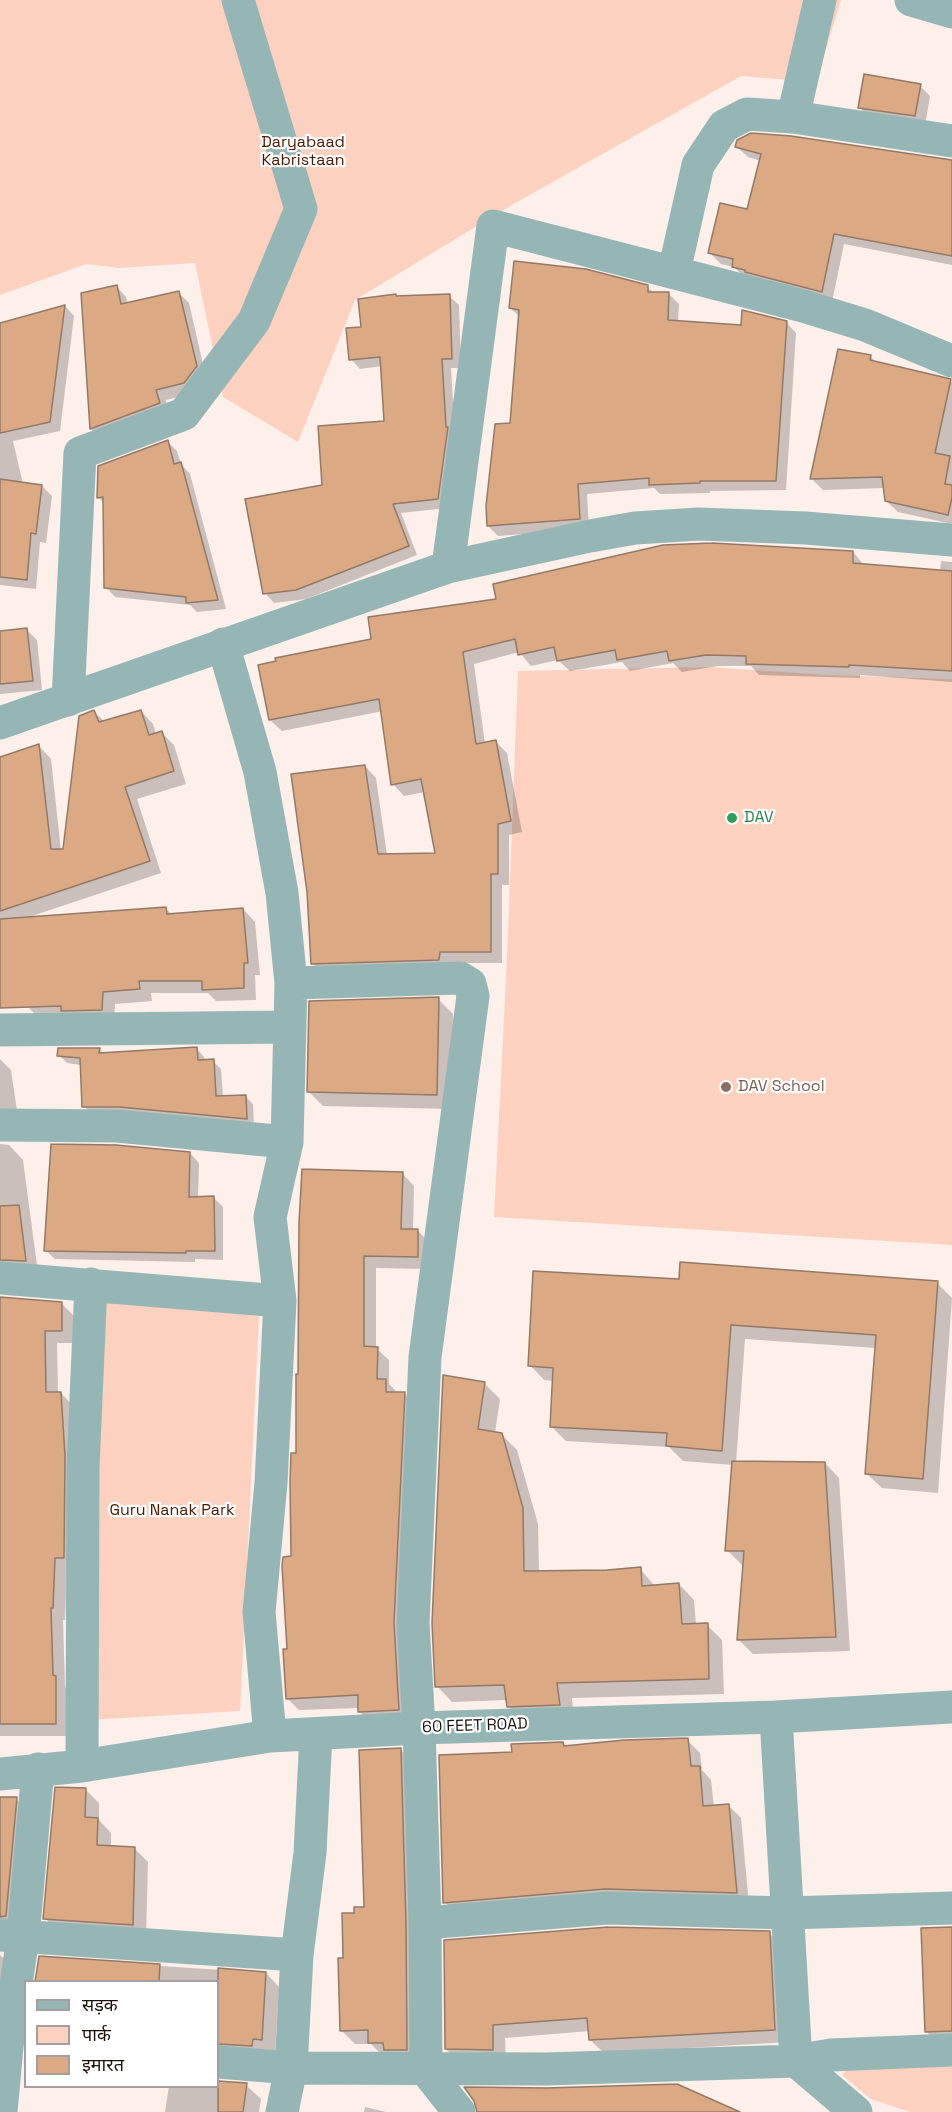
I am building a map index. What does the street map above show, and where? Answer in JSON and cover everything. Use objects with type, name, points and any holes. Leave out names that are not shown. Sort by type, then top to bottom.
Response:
[{"type":"street","points":[[68,700],[80,453],[184,414],[254,321],[301,209],[238,0]]},
{"type":"street","points":[[793,117],[820,0]]},
{"type":"street","points":[[911,0],[952,12]]},
{"type":"street","points":[[675,272],[698,165],[723,126],[747,114],[793,117],[952,141]]},
{"type":"street","points":[[448,567],[494,226],[803,306],[855,322],[952,361]]},
{"type":"street","points":[[0,723],[448,567],[635,528],[699,524],[805,528],[952,540]]},
{"type":"street","points":[[223,644],[260,772],[282,893],[291,983],[287,1142],[270,1217],[280,1301],[271,1483],[259,1612],[270,1736]]},
{"type":"street","points":[[291,983],[460,978],[470,984],[473,996],[425,1357],[413,1623],[419,1728],[426,2070],[459,2112]]},
{"type":"street","points":[[0,1030],[290,1027]]},
{"type":"street","points":[[0,1125],[117,1126],[287,1142]]},
{"type":"street","points":[[0,1278],[280,1301]]},
{"type":"street","points":[[82,1766],[83,1467],[91,1284]]},
{"type":"street","name":"60 FEET ROAD","points":[[0,1774],[82,1766],[270,1736],[419,1728],[776,1717],[952,1707]]},
{"type":"street","points":[[776,1717],[796,2061],[856,2112]]},
{"type":"street","points":[[282,2112],[291,2068],[297,1955],[310,1852],[316,1734]]},
{"type":"street","points":[[1,2112],[11,2047],[11,1936],[38,1769]]},
{"type":"street","points":[[424,1923],[607,1908],[787,1913],[952,1908]]},
{"type":"street","points":[[11,1936],[297,1955]]},
{"type":"street","points":[[219,2062],[291,2068],[546,2069],[796,2061],[831,2055],[952,2050]]},
{"type":"green space","name":"Daryabaad Kabristaan","points":[[0,0],[841,0],[816,82],[741,76],[510,206],[355,300],[298,442],[223,397],[195,263],[119,268],[86,264],[0,295]]},
{"type":"green space","name":"DAV","points":[[709,667],[827,675],[952,679],[952,1245],[494,1217],[518,671]]},
{"type":"green space","name":"Guru Nanak Park","points":[[106,1301],[259,1316],[240,1711],[87,1720]]},
{"type":"green space","points":[[862,2052],[952,2053],[952,2112],[910,2112],[871,2099],[842,2075]]},
{"type":"building","points":[[864,74],[921,84],[915,116],[858,108]]},
{"type":"building","points":[[751,133],[791,136],[952,160],[952,256],[834,234],[822,292],[745,272],[745,270],[732,267],[733,259],[708,253],[720,203],[747,209],[761,154],[735,147],[737,140]]},
{"type":"building","points":[[514,261],[586,269],[648,285],[648,292],[669,292],[668,320],[741,325],[742,310],[787,321],[776,481],[700,481],[700,483],[649,485],[649,478],[578,484],[580,519],[487,526],[486,506],[495,424],[510,423],[519,310],[509,308]]},
{"type":"building","points":[[117,285],[121,304],[179,291],[197,366],[184,383],[156,390],[160,403],[90,429],[81,293]]},
{"type":"building","points":[[396,294],[396,296],[450,294],[452,359],[442,359],[446,427],[448,427],[438,499],[393,504],[409,546],[296,590],[263,594],[245,499],[322,485],[318,426],[384,421],[380,357],[349,360],[346,328],[361,327],[358,299]]},
{"type":"building","points":[[65,305],[50,422],[0,433],[0,323]]},
{"type":"building","points":[[838,349],[871,355],[870,360],[951,379],[935,453],[950,456],[945,484],[952,485],[948,515],[885,501],[882,477],[810,479]]},
{"type":"building","points":[[168,440],[174,464],[181,462],[218,600],[186,603],[186,597],[104,588],[103,497],[97,498],[98,466]]},
{"type":"building","points":[[0,479],[42,485],[36,534],[31,533],[27,580],[0,577]]},
{"type":"building","points":[[712,543],[853,551],[853,563],[952,571],[952,671],[849,665],[849,667],[746,664],[746,656],[706,655],[669,661],[667,651],[617,660],[615,650],[557,661],[554,647],[518,655],[515,639],[463,652],[476,744],[496,740],[511,821],[498,824],[498,874],[491,874],[491,952],[440,952],[439,960],[311,964],[307,892],[291,774],[365,765],[378,854],[435,853],[421,779],[391,785],[379,699],[269,720],[258,665],[276,661],[275,658],[371,639],[368,617],[496,599],[493,584],[663,545]]},
{"type":"building","points":[[27,628],[33,681],[0,684],[0,631]]},
{"type":"building","points":[[94,710],[99,722],[141,710],[149,735],[162,731],[174,771],[125,787],[150,861],[0,911],[0,757],[39,744],[51,849],[63,849],[79,716]]},
{"type":"building","points":[[166,907],[167,914],[243,908],[248,963],[244,963],[244,988],[202,990],[202,981],[139,981],[140,989],[103,992],[102,1010],[61,1011],[61,1006],[0,1008],[0,919]]},
{"type":"building","points":[[439,997],[437,1095],[307,1092],[309,1001]]},
{"type":"building","points":[[197,1047],[198,1060],[214,1059],[216,1096],[246,1095],[247,1119],[119,1107],[82,1107],[80,1058],[57,1056],[58,1048],[100,1048],[99,1053]]},
{"type":"building","points":[[51,1144],[116,1145],[190,1152],[189,1197],[214,1196],[215,1251],[186,1251],[186,1253],[44,1251]]},
{"type":"building","points":[[302,1169],[403,1172],[401,1229],[418,1229],[418,1257],[364,1256],[364,1346],[378,1347],[377,1379],[386,1379],[386,1392],[405,1392],[394,1622],[399,1710],[358,1712],[358,1695],[286,1699],[283,1649],[287,1649],[282,1566],[283,1557],[291,1556],[290,1482],[291,1453],[296,1453],[299,1223]]},
{"type":"building","points":[[19,1205],[26,1261],[0,1260],[0,1206]]},
{"type":"building","points":[[680,1262],[938,1281],[923,1479],[865,1474],[876,1335],[731,1325],[722,1451],[666,1446],[667,1433],[550,1427],[553,1368],[528,1366],[533,1271],[679,1279]]},
{"type":"building","points":[[0,1297],[62,1302],[62,1331],[45,1331],[46,1392],[61,1392],[65,1456],[64,1558],[55,1558],[53,1608],[51,1608],[53,1675],[56,1676],[56,1724],[0,1724]]},
{"type":"building","points":[[443,1375],[485,1382],[478,1429],[502,1433],[523,1508],[524,1571],[607,1570],[641,1567],[642,1586],[679,1583],[682,1624],[708,1623],[709,1679],[557,1683],[560,1705],[507,1707],[504,1685],[435,1687],[432,1623]]},
{"type":"building","points":[[732,1461],[825,1462],[836,1637],[737,1640],[744,1551],[725,1551]]},
{"type":"building","points":[[688,1738],[691,1766],[700,1766],[703,1806],[729,1804],[737,1893],[605,1889],[443,1903],[439,1755],[512,1752],[511,1744],[563,1742],[564,1746],[624,1740]]},
{"type":"building","points":[[401,1748],[407,2050],[384,2050],[383,2043],[368,2043],[368,2030],[340,2031],[338,1958],[343,1958],[342,1913],[354,1913],[354,1907],[364,1907],[359,1750]]},
{"type":"building","points":[[55,1787],[86,1788],[85,1817],[98,1818],[97,1845],[135,1847],[133,1925],[43,1919]]},
{"type":"building","points":[[0,1797],[17,1797],[6,1916],[0,1917]]},
{"type":"building","points":[[608,1927],[770,1931],[775,2030],[589,2040],[587,2018],[493,2025],[493,2050],[445,2049],[444,1940]]},
{"type":"building","points":[[952,1927],[952,2031],[925,2032],[921,1928]]},
{"type":"building","points":[[39,1956],[160,1964],[159,1980],[35,1980]]},
{"type":"building","points":[[218,1968],[266,1972],[262,2040],[253,2039],[252,2046],[219,2044]]},
{"type":"building","points":[[219,2081],[247,2083],[243,2112],[218,2112]]},
{"type":"building","points":[[677,2084],[740,2112],[477,2112],[474,2101],[464,2087],[547,2088]]},
{"type":"place","name":"DAV","points":[[732,818]]},
{"type":"place","name":"DAV School","points":[[726,1087]]}]
